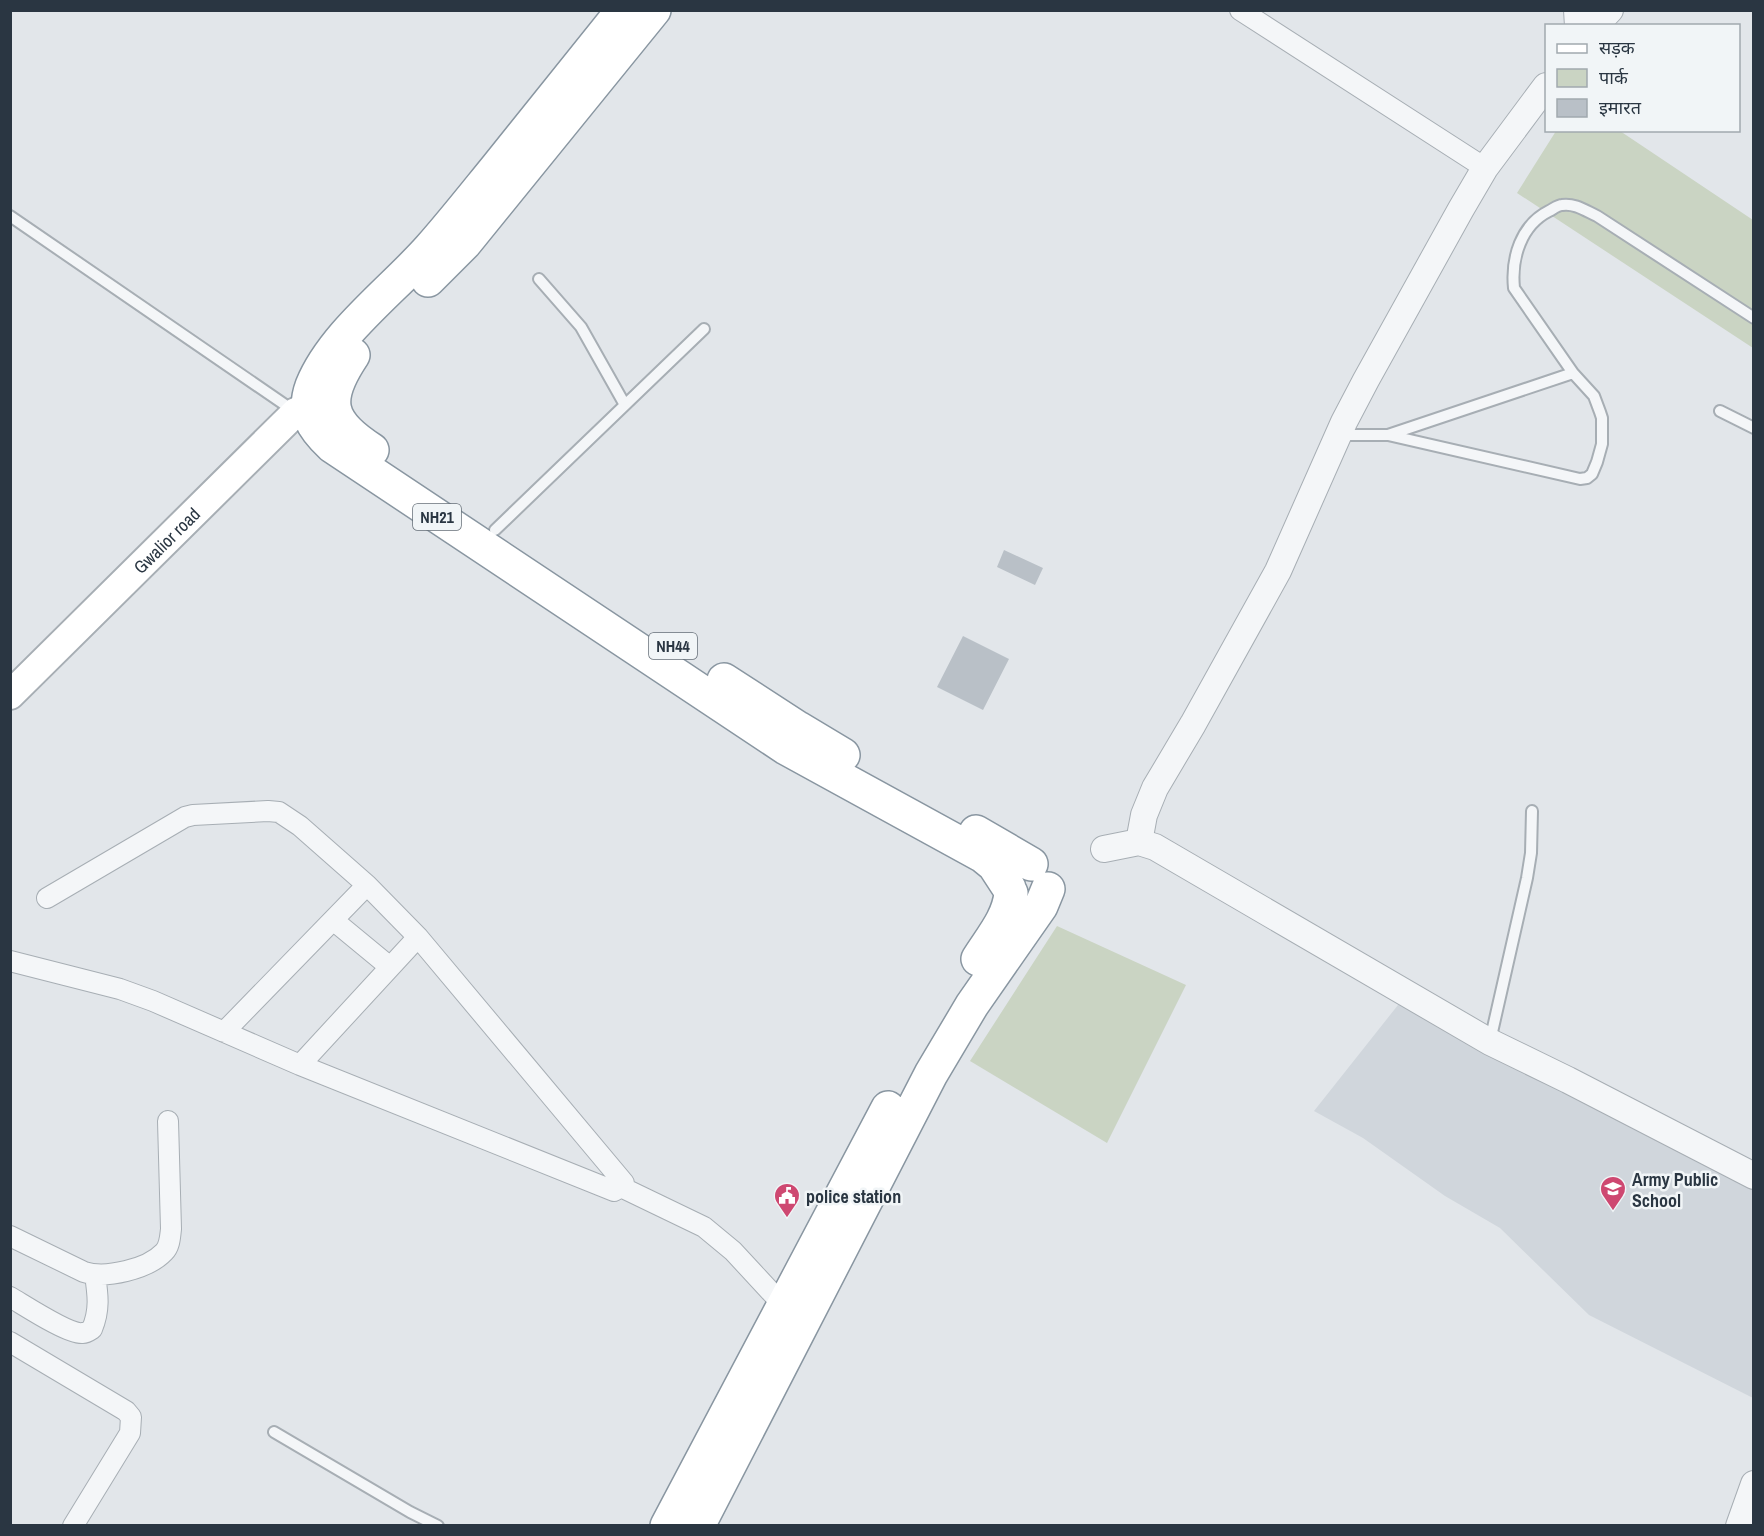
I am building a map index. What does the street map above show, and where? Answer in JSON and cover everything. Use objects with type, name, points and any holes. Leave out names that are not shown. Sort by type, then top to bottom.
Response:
[{"type":"highway","points":[[312,409],[334,394],[355,353],[465,243],[654,10]]},
{"type":"highway","points":[[312,409],[312,388],[323,364],[341,340],[430,248],[620,12]]},
{"type":"highway","name":"NH44","points":[[312,409],[338,420],[350,436],[798,728],[1040,877]]},
{"type":"highway","name":"NH21","points":[[312,409],[311,420],[318,434],[332,446],[786,748],[983,856],[994,865],[1010,890]]},
{"type":"highway","points":[[667,1526],[914,1061],[1006,915],[1010,904],[1009,882],[1014,870],[1019,867],[1040,877],[1041,906],[972,1005],[931,1074],[698,1526]]},
{"type":"main road","name":"Gwalior road","points":[[10,695],[312,409]]},
{"type":"street","points":[[1240,10],[1485,168]]},
{"type":"street","points":[[1597,24],[1610,10]]},
{"type":"street","points":[[1139,842],[1144,815],[1155,788],[1278,571],[1366,380],[1485,168],[1545,87]]},
{"type":"street","points":[[10,962],[120,989],[300,1065],[614,1191],[624,1183],[418,937],[367,885],[300,826],[279,812],[185,817],[47,898]]},
{"type":"street","points":[[1104,849],[1139,842],[1155,847],[1490,1042],[1754,1176]]},
{"type":"street","points":[[224,1032],[367,885]]},
{"type":"street","points":[[333,920],[390,967]]},
{"type":"street","points":[[300,1065],[418,937]]},
{"type":"street","points":[[10,1236],[95,1275],[125,1271],[150,1262],[166,1251],[171,1229],[168,1121]]},
{"type":"street","points":[[621,1187],[704,1227],[732,1251],[783,1305]]},
{"type":"street","points":[[10,1297],[73,1332],[83,1334],[92,1329],[99,1304],[95,1275]]},
{"type":"street","points":[[10,1342],[126,1411],[131,1417],[130,1433],[73,1526]]},
{"type":"street","points":[[1739,1526],[1754,1484]]},
{"type":"lane","points":[[1339,435],[1388,435],[1580,479],[1592,474],[1602,444],[1602,418],[1594,396],[1573,373],[1514,288],[1515,255],[1532,223],[1539,216],[1560,205],[1576,206],[1598,216],[1754,318]]},
{"type":"lane","points":[[10,216],[312,409]]},
{"type":"lane","points":[[539,279],[581,327],[625,405]]},
{"type":"lane","points":[[495,530],[704,329]]},
{"type":"lane","points":[[1388,435],[1573,373]]},
{"type":"lane","points":[[1720,411],[1754,428]]},
{"type":"lane","points":[[1490,1042],[1527,878],[1531,853],[1532,811]]},
{"type":"lane","points":[[274,1432],[438,1526]]},
{"type":"shaded area","name":"Army Public School","points":[[1408,999],[1753,1183],[1753,1398],[1589,1315],[1500,1228],[1445,1196],[1363,1138],[1314,1111],[1398,1005]]},
{"type":"green space","points":[[1555,132],[1621,132],[1753,220],[1753,348],[1517,193]]},
{"type":"green space","points":[[1057,926],[1186,985],[1107,1143],[970,1061]]},
{"type":"building","points":[[1004,550],[1043,568],[1035,585],[997,567]]},
{"type":"building","points":[[963,636],[1009,659],[983,710],[937,687]]},
{"type":"place","name":"Army Public School","points":[[1613,1212]]},
{"type":"place","name":"police station","points":[[787,1219]]}]
